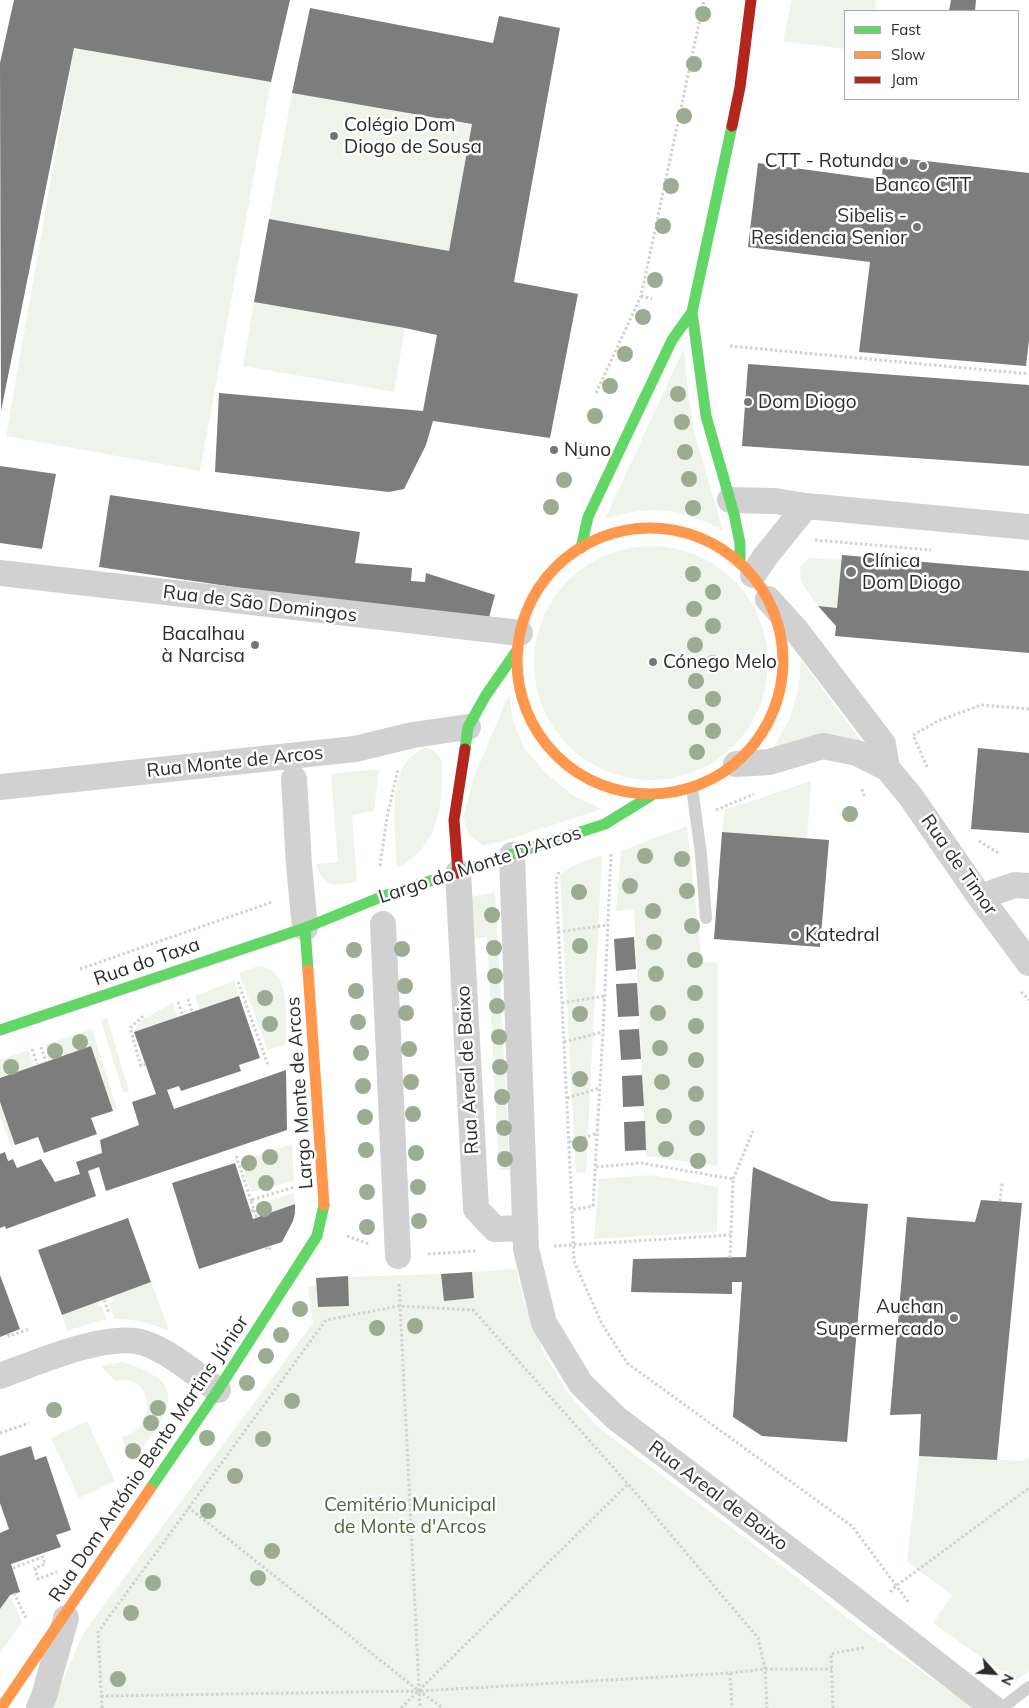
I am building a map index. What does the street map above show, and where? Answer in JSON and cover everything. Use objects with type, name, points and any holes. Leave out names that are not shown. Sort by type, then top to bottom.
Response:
[{"type":"street","points":[[747,569],[706,416],[692,312],[740,87],[751,0]]},
{"type":"street","points":[[740,87],[758,35]]},
{"type":"street","points":[[581,548],[588,517],[672,340],[692,312]]},
{"type":"street","points":[[730,500],[775,501],[806,506],[1029,526]]},
{"type":"street","points":[[747,569],[764,557],[806,506]]},
{"type":"street","points":[[642,528],[684,532],[705,539],[724,550],[747,569],[768,599],[780,628],[784,660],[780,692],[764,732],[736,764],[692,788],[652,795],[624,792],[598,784],[573,770],[552,752],[536,730],[524,704],[518,677],[519,641],[527,613],[536,594],[548,576],[563,561],[581,548],[600,538],[642,528]]},
{"type":"street","name":"Rua de São Domingos","points":[[0,573],[519,641]]},
{"type":"street","name":"Rua de Timor","points":[[768,599],[796,630],[883,744],[887,768]]},
{"type":"street","points":[[458,873],[454,820],[468,727],[519,641]]},
{"type":"street","name":"Rua Monte de Arcos","points":[[0,787],[355,749],[413,734],[468,727]]},
{"type":"street","name":"Rua de Timor","points":[[736,764],[769,762],[823,746],[857,753],[887,768],[911,797],[1029,963]]},
{"type":"street","points":[[294,779],[298,866],[305,928]]},
{"type":"street","name":"Largo do Monte D'Arcos","points":[[305,928],[381,897],[605,824],[652,795]]},
{"type":"street","name":"Rua Areal de Baixo","points":[[512,855],[526,1249],[544,1323],[581,1384],[616,1418],[993,1708]]},
{"type":"street","name":"Rua Areal de Baixo","points":[[458,873],[476,1210],[495,1229],[525,1228]]},
{"type":"street","points":[[980,896],[1014,885],[1029,886]]},
{"type":"street","points":[[382,924],[398,1256]]},
{"type":"street","name":"Largo Monte de Arcos","points":[[305,928],[324,1200],[320,1227]]},
{"type":"street","name":"Rua do Taxa","points":[[0,1030],[305,928]]},
{"type":"street","name":"Rua Dom António Bento Martins Júnior","points":[[1,1708],[218,1390],[306,1254],[320,1227]]},
{"type":"street","points":[[0,1376],[99,1342],[126,1339],[144,1343],[166,1354],[218,1390]]},
{"type":"street","points":[[39,1708],[67,1611]]},
{"type":"lane","points":[[692,788],[702,854],[706,918]]},
{"type":"lane","points":[[1002,1708],[1029,1687]]},
{"type":"path","points":[[596,393],[641,296],[704,0]]},
{"type":"path","points":[[641,296],[652,299]]},
{"type":"path","points":[[730,346],[1029,374]]},
{"type":"path","points":[[808,538],[820,542],[939,550]]},
{"type":"path","points":[[913,735],[938,721],[981,705],[1029,709]]},
{"type":"path","points":[[379,874],[386,817],[398,766],[413,734]]},
{"type":"path","points":[[860,784],[865,798]]},
{"type":"path","points":[[696,816],[756,793]]},
{"type":"path","points":[[572,1210],[593,1206],[605,996],[611,845]]},
{"type":"path","points":[[562,866],[556,880],[574,1261],[602,1324],[627,1363],[852,1526],[913,1607]]},
{"type":"path","points":[[73,971],[265,904],[302,894]]},
{"type":"path","points":[[558,932],[608,925]]},
{"type":"path","points":[[237,979],[268,1065]]},
{"type":"path","points":[[562,1003],[605,996]]},
{"type":"path","points":[[189,1002],[192,1012]]},
{"type":"path","points":[[180,1006],[183,1016]]},
{"type":"path","points":[[145,1014],[130,1028],[141,1066],[146,1064]]},
{"type":"path","points":[[564,1042],[603,1032]]},
{"type":"path","points":[[42,1050],[46,1062]]},
{"type":"path","points":[[34,1054],[37,1064]]},
{"type":"path","points":[[567,1098],[600,1088]]},
{"type":"path","points":[[730,1258],[733,1179],[753,1131]]},
{"type":"path","points":[[569,1142],[598,1133]]},
{"type":"path","points":[[236,1156],[252,1211],[257,1218]]},
{"type":"path","points":[[596,1168],[642,1164],[733,1179]]},
{"type":"path","points":[[1000,1201],[1002,1183]]},
{"type":"path","points":[[250,1201],[298,1186]]},
{"type":"path","points":[[545,1247],[731,1235]]},
{"type":"path","points":[[420,1708],[398,1256],[483,1251]]},
{"type":"path","points":[[104,1300],[109,1312]]},
{"type":"path","points":[[102,1708],[98,1632],[326,1320],[399,1306],[473,1310],[628,1484],[758,1638],[765,1669],[767,1708]]},
{"type":"path","points":[[8,1334],[9,1336],[29,1329]]},
{"type":"path","points":[[0,1433],[29,1423]]},
{"type":"path","points":[[401,1708],[628,1484]]},
{"type":"path","points":[[872,1614],[896,1586],[1029,1488]]},
{"type":"path","points":[[188,1507],[419,1692],[442,1708]]},
{"type":"path","points":[[13,1568],[43,1557],[45,1564],[35,1568],[38,1579],[56,1572],[59,1574]]},
{"type":"path","points":[[14,1593],[25,1617]]},
{"type":"path","points":[[831,1654],[834,1708]]},
{"type":"path","points":[[102,1696],[419,1692],[730,1673],[765,1669],[832,1669]]},
{"type":"path","points":[[730,1673],[732,1708]]},
{"type":"green space","points":[[792,0],[876,0],[875,10],[844,10],[844,49],[783,41]]},
{"type":"green space","points":[[74,48],[271,82],[200,471],[6,436]]},
{"type":"green space","points":[[292,93],[472,124],[449,251],[269,219]]},
{"type":"green space","points":[[254,302],[405,328],[394,392],[243,366]]},
{"type":"green space","points":[[684,348],[694,431],[723,531],[694,517],[662,510],[622,514],[605,519]]},
{"type":"green space","points":[[651,546],[674,548],[696,555],[716,566],[734,580],[748,598],[759,618],[766,640],[768,663],[766,686],[759,708],[748,728],[734,746],[716,760],[696,771],[674,778],[651,780],[628,778],[606,771],[586,760],[568,746],[554,728],[543,708],[536,686],[534,663],[536,640],[543,618],[554,598],[568,580],[586,566],[606,555],[628,548]]},
{"type":"green space","points":[[810,558],[842,560],[837,608],[818,606],[801,582],[800,566]]},
{"type":"green space","points":[[801,660],[860,740],[826,734],[774,747],[789,720],[798,691]]},
{"type":"green space","points":[[509,694],[513,721],[524,748],[547,774],[572,795],[602,809],[501,842],[483,845],[469,835],[463,818],[474,777]]},
{"type":"green space","points":[[423,747],[434,750],[442,761],[441,793],[436,822],[431,836],[423,848],[412,859],[397,868],[394,814],[397,786],[400,774],[406,763]]},
{"type":"green space","points":[[379,769],[374,811],[352,815],[357,882],[331,884],[323,878],[316,864],[338,862],[331,774]]},
{"type":"green space","points":[[811,781],[807,839],[722,832],[725,810]]},
{"type":"green space","points":[[687,826],[702,962],[718,963],[718,1166],[646,1156],[634,909],[616,911],[621,851]]},
{"type":"green space","points":[[602,855],[586,1173],[576,1173],[560,875],[572,866]]},
{"type":"green space","points":[[495,892],[510,1170],[499,1170],[487,937],[472,939],[470,897]]},
{"type":"green space","points":[[258,966],[269,969],[277,976],[285,997],[286,1045],[268,1050],[239,973]]},
{"type":"green space","points":[[234,981],[239,996],[200,1010],[195,996]]},
{"type":"green space","points":[[173,1003],[178,1018],[134,1032],[140,1021]]},
{"type":"green space","points":[[107,1018],[129,1091],[123,1093],[101,1020]]},
{"type":"green space","points":[[92,1029],[117,1109],[113,1111],[91,1046],[50,1060],[45,1045]]},
{"type":"green space","points":[[29,1050],[34,1066],[0,1078],[0,1060]]},
{"type":"green space","points":[[0,1102],[15,1145],[11,1147],[0,1116]]},
{"type":"green space","points":[[292,1144],[294,1181],[251,1192],[241,1161]]},
{"type":"green space","points":[[652,1175],[718,1187],[717,1232],[594,1239],[599,1179]]},
{"type":"green space","points":[[294,1193],[295,1204],[260,1217],[256,1204]]},
{"type":"green space","name":"Cemitério Municipal de Monte d'Arcos","points":[[516,1269],[523,1299],[543,1352],[570,1396],[598,1427],[782,1566],[863,1630],[974,1708],[51,1708],[84,1632],[313,1323],[308,1287],[317,1285],[316,1278],[441,1274]]},
{"type":"green space","points":[[151,1282],[169,1331],[143,1322],[115,1319],[109,1303],[113,1301],[112,1297]]},
{"type":"green space","points":[[97,1302],[98,1307],[102,1306],[106,1319],[67,1331],[62,1315]]},
{"type":"green space","points":[[121,1362],[133,1365],[153,1375],[164,1384],[168,1394],[163,1417],[133,1461],[128,1455],[122,1437],[134,1432],[142,1423],[147,1413],[147,1402],[144,1392],[138,1385],[128,1380],[115,1381],[101,1366]]},
{"type":"green space","points":[[87,1421],[115,1481],[79,1498],[51,1438]]},
{"type":"green space","points":[[919,1456],[1022,1461],[1029,1458],[1029,1671],[1015,1681],[933,1623],[952,1595],[907,1562]]},
{"type":"green space","points":[[10,1595],[22,1622],[0,1653],[0,1609]]},
{"type":"building","points":[[14,0],[290,0],[271,82],[74,48],[1,411],[0,63]]},
{"type":"building","points":[[951,0],[976,0],[975,10],[949,10]]},
{"type":"building","points":[[310,8],[493,43],[499,16],[560,28],[514,282],[578,294],[550,438],[433,421],[426,445],[404,489],[389,492],[215,472],[219,393],[423,411],[437,335],[254,302],[269,219],[449,251],[472,124],[292,93]]},
{"type":"building","points":[[883,156],[1029,173],[1029,340],[1026,366],[859,352],[870,262],[748,247],[758,163],[882,180]]},
{"type":"building","points":[[748,364],[1029,385],[1029,466],[742,446]]},
{"type":"building","points":[[0,466],[56,474],[42,549],[0,543]]},
{"type":"building","points":[[110,495],[360,532],[355,563],[412,568],[411,581],[425,582],[426,573],[495,595],[488,621],[349,604],[99,567]]},
{"type":"building","points":[[842,555],[1029,571],[1029,653],[835,636],[836,626],[818,606],[837,608]]},
{"type":"building","points":[[978,748],[1029,753],[1029,833],[971,829]]},
{"type":"building","points":[[722,832],[829,840],[820,947],[714,939]]},
{"type":"building","points":[[634,937],[636,969],[616,971],[614,939]]},
{"type":"building","points":[[637,983],[639,1016],[618,1017],[616,984]]},
{"type":"building","points":[[239,996],[260,1058],[239,1065],[241,1071],[181,1091],[179,1086],[167,1090],[174,1109],[286,1070],[287,1130],[106,1191],[99,1167],[88,1171],[96,1196],[6,1229],[5,1226],[0,1228],[0,1154],[5,1152],[8,1161],[13,1159],[17,1168],[41,1159],[55,1182],[80,1174],[76,1162],[102,1153],[100,1140],[139,1125],[132,1102],[156,1094],[134,1032]]},
{"type":"building","points":[[639,1029],[641,1059],[621,1060],[619,1030]]},
{"type":"building","points":[[91,1046],[113,1111],[91,1118],[97,1134],[44,1153],[38,1137],[15,1145],[0,1102],[0,1078]]},
{"type":"building","points":[[642,1075],[644,1106],[623,1107],[622,1076]]},
{"type":"building","points":[[645,1121],[646,1150],[625,1151],[624,1122]]},
{"type":"building","points":[[235,1163],[253,1219],[295,1204],[293,1221],[282,1242],[199,1269],[172,1183]]},
{"type":"building","points":[[753,1167],[831,1201],[868,1204],[847,1442],[762,1436],[733,1417],[742,1282],[732,1282],[732,1294],[631,1292],[633,1259],[746,1257]]},
{"type":"building","name":"Auchan Supermercado","points":[[981,1200],[1022,1203],[997,1460],[919,1456],[921,1414],[890,1415],[907,1217],[975,1222]]},
{"type":"building","points":[[128,1218],[151,1282],[62,1315],[38,1250]]},
{"type":"building","points":[[472,1272],[474,1298],[444,1301],[441,1274]]},
{"type":"building","points":[[0,1275],[20,1329],[0,1337]]},
{"type":"building","points":[[348,1276],[349,1306],[318,1307],[316,1278]]},
{"type":"building","points":[[31,1446],[35,1460],[46,1456],[71,1530],[56,1535],[61,1547],[11,1564],[20,1592],[10,1595],[0,1609],[0,1533],[9,1529],[0,1503],[0,1456]]},
{"type":"traffic: fast","points":[[732,126],[692,312],[706,416],[734,514],[740,543],[740,563]]},
{"type":"traffic: fast","points":[[581,548],[588,517],[672,340],[692,312]]},
{"type":"traffic: fast","points":[[465,749],[468,727],[486,695],[518,649]]},
{"type":"traffic: fast","points":[[308,970],[305,928],[381,897],[605,824],[652,795]]},
{"type":"traffic: fast","points":[[0,1030],[305,928]]},
{"type":"traffic: fast","points":[[150,1489],[218,1390],[317,1236],[324,1205]]},
{"type":"traffic: slow","points":[[650,528],[676,531],[701,538],[724,551],[744,567],[760,587],[773,610],[780,635],[783,661],[780,687],[773,712],[760,735],[744,755],[724,771],[701,784],[676,791],[650,794],[624,791],[599,784],[576,771],[556,755],[540,735],[527,712],[520,687],[517,661],[520,635],[527,610],[540,587],[556,567],[576,551],[599,538],[624,531],[650,528]]},
{"type":"traffic: slow","points":[[308,970],[324,1205]]},
{"type":"traffic: slow","points":[[1,1708],[150,1489]]},
{"type":"traffic: jam","points":[[732,126],[740,87],[751,0]]},
{"type":"traffic: jam","points":[[458,873],[454,820],[465,749]]},
{"type":"place","name":"Colégio Dom Diogo de Sousa","points":[[334,136]]},
{"type":"place","name":"CTT - Rotunda","points":[[904,161]]},
{"type":"place","name":"Banco CTT","points":[[923,166]]},
{"type":"place","name":"Sibelis - Residencia Senior","points":[[917,227]]},
{"type":"place","name":"Dom Diogo","points":[[748,402]]},
{"type":"place","name":"Nuno","points":[[554,450]]},
{"type":"place","name":"Clínica Dom Diogo","points":[[851,572]]},
{"type":"place","name":"Bacalhau à Narcisa","points":[[255,645]]},
{"type":"place","name":"Cónego Melo","points":[[653,662]]},
{"type":"place","name":"Katedral","points":[[795,935]]},
{"type":"place","name":"Auchan Supermercado","points":[[954,1318]]}]
